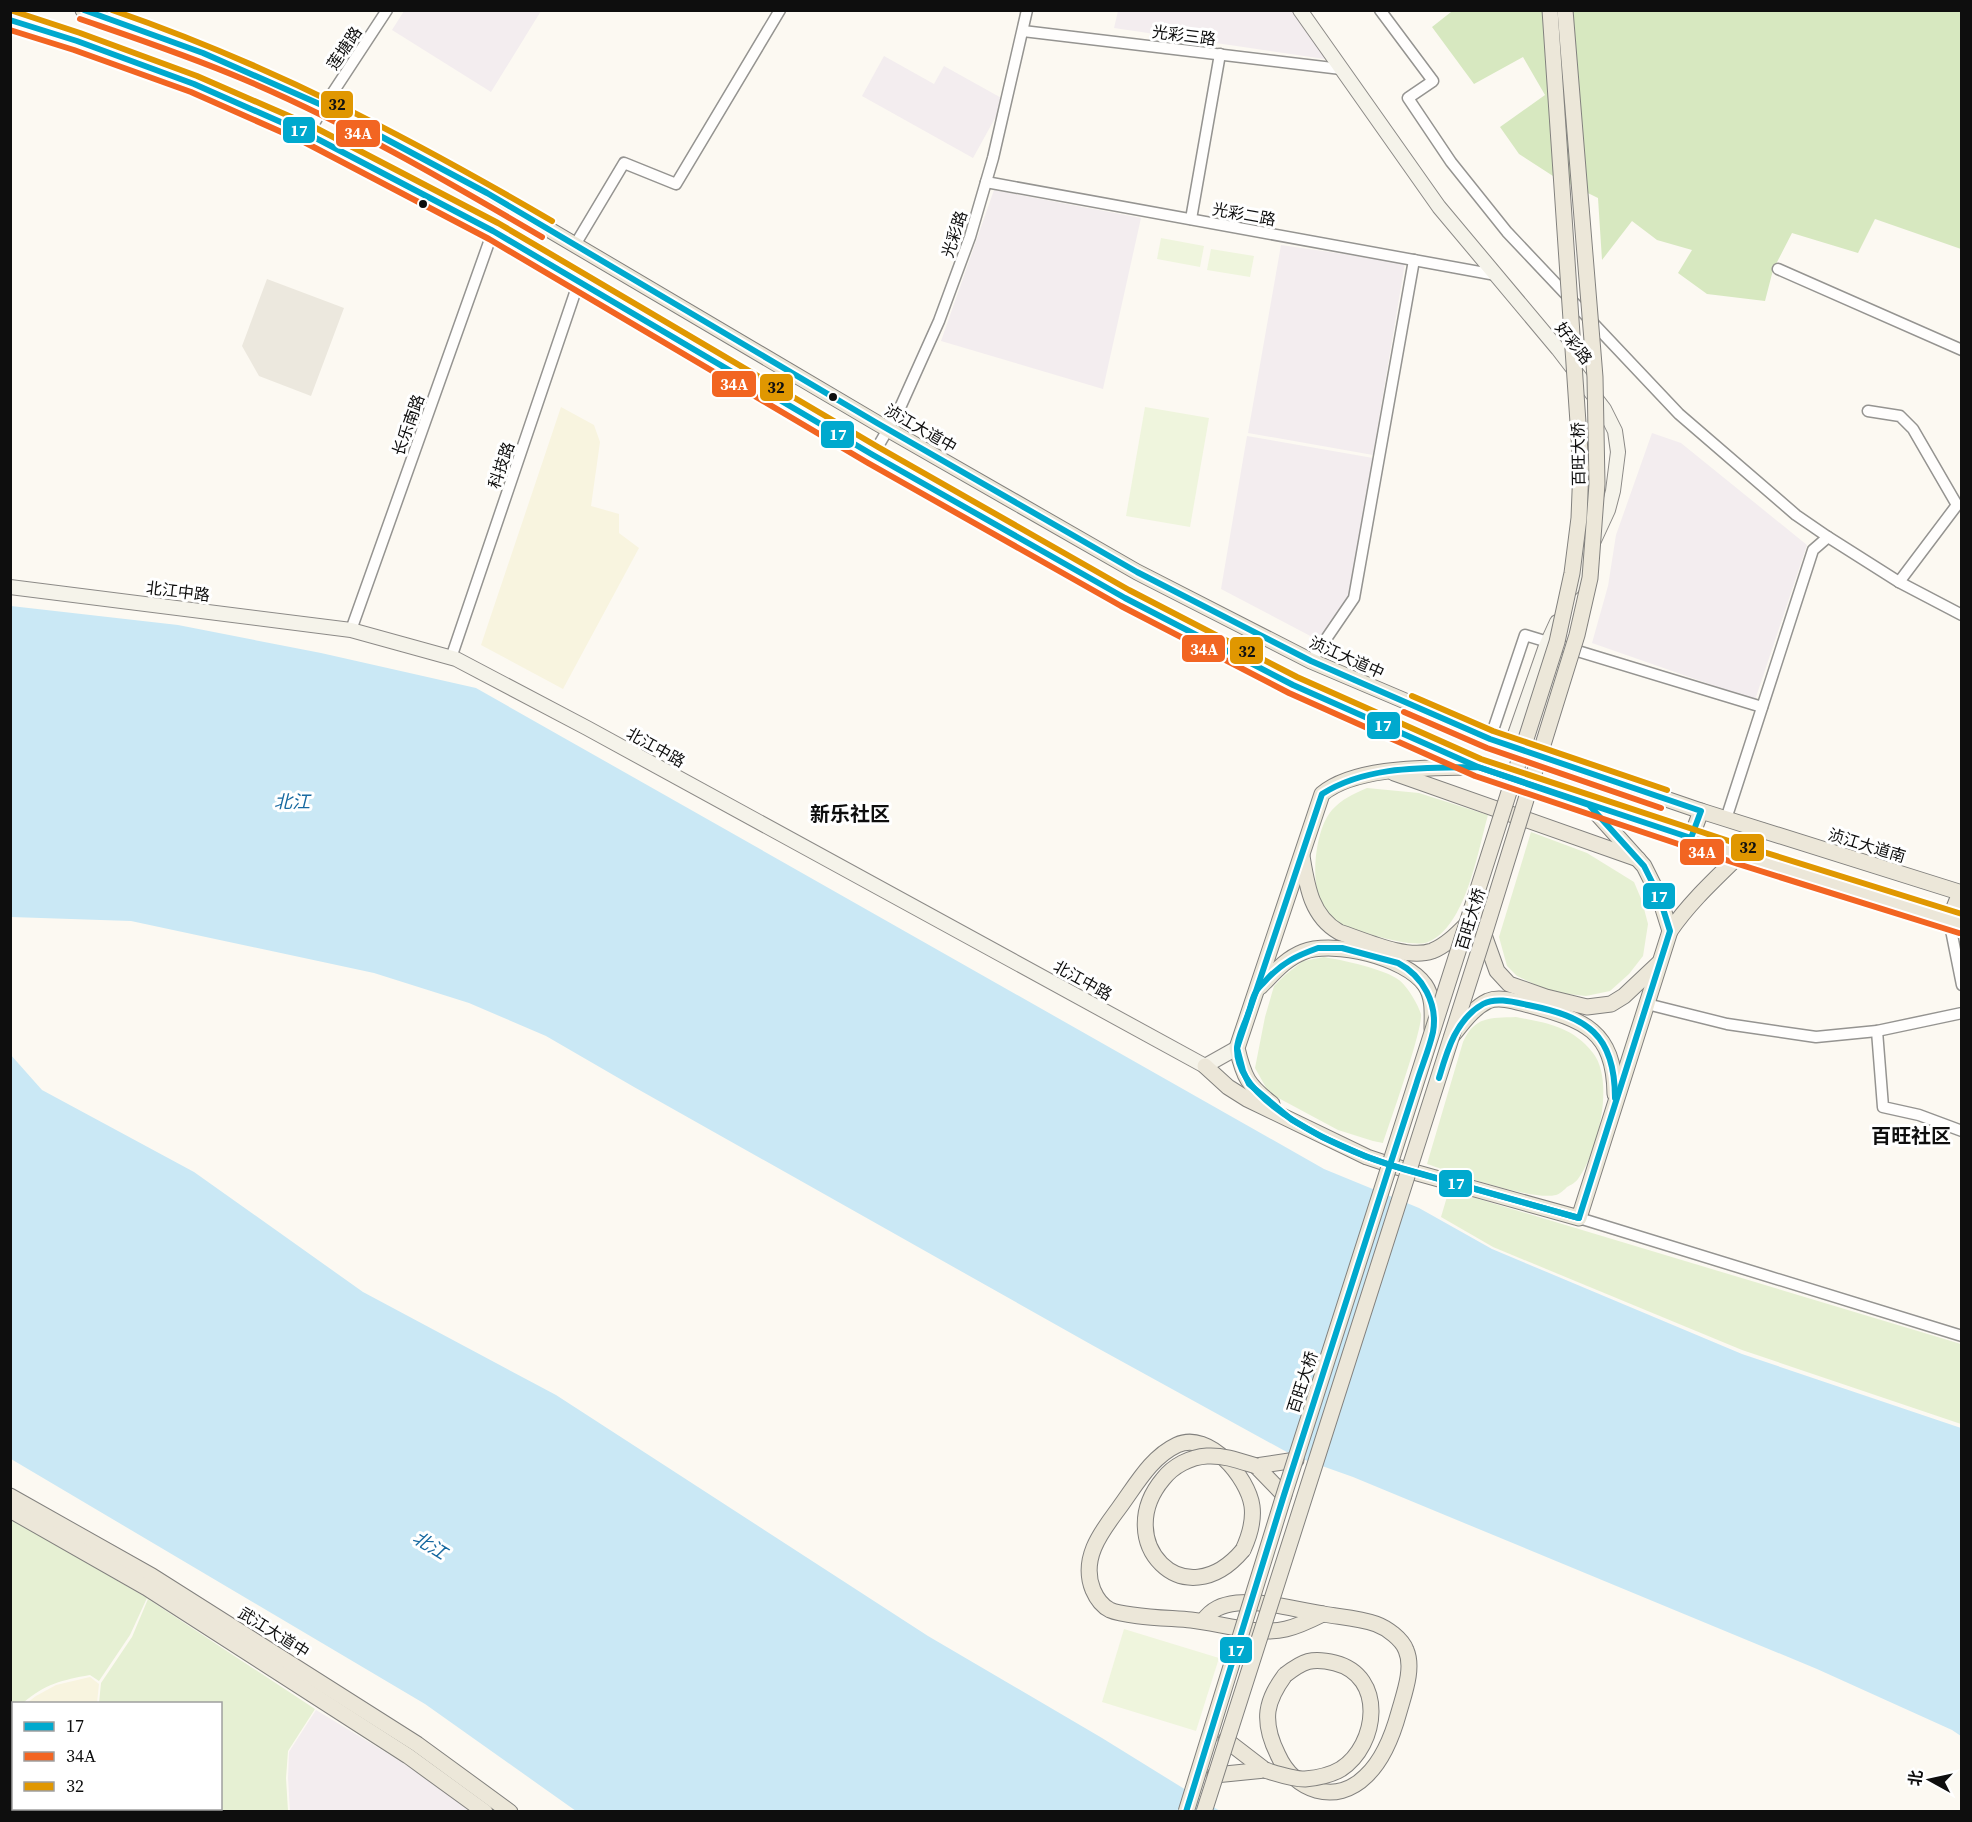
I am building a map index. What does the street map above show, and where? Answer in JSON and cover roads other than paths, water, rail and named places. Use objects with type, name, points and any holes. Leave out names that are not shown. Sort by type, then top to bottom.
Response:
[{"type":"main road","name":"浈江大道中","points":[[83,10],[203,53],[324,106],[487,193],[886,428],[1137,572],[1311,661],[1490,739],[1763,831]]},
{"type":"main road","name":"百旺大桥","points":[[1186,1812],[1284,1495],[1557,642],[1572,573],[1579,518],[1581,467],[1550,10]]},
{"type":"main road","name":"百旺大桥","points":[[1204,1812],[1484,935],[1577,635],[1590,578],[1598,484],[1595,377],[1565,10]]},
{"type":"main road","points":[[10,20],[77,41],[194,84],[308,134],[493,231],[873,455],[1125,598],[1282,679],[1478,767],[1741,855],[1955,922]]},
{"type":"main road","points":[[1292,1120],[1249,1084],[1237,1048],[1322,794],[1336,785],[1357,778],[1391,772],[1411,769],[1478,767]]},
{"type":"main road","points":[[1391,772],[1638,859]]},
{"type":"main road","points":[[1589,805],[1638,859],[1656,887],[1670,931]]},
{"type":"main road","points":[[1691,838],[1701,811]]},
{"type":"main road","points":[[1205,1066],[1228,1087],[1247,1099],[1322,1137],[1385,1163],[1579,1218],[1670,931],[1685,909],[1763,831]]},
{"type":"main road","name":"浈江大道南","points":[[1763,831],[1961,893],[1955,922]]},
{"type":"main road","points":[[1302,854],[1306,885],[1312,902],[1331,927],[1339,932],[1401,952],[1418,954],[1433,951],[1454,938],[1466,925]]},
{"type":"main road","points":[[1484,935],[1497,971],[1509,984],[1579,1013],[1606,1047],[1615,1074],[1615,1106]]},
{"type":"main road","points":[[1256,991],[1277,969],[1302,952],[1327,947],[1342,948],[1398,963],[1418,977],[1428,992],[1432,1005],[1432,1031]]},
{"type":"main road","points":[[1452,1036],[1473,1012],[1486,1002],[1494,1000],[1579,1013],[1611,1004],[1640,983],[1660,962]]},
{"type":"main road","points":[[1296,1461],[1256,1466],[1225,1457],[1205,1456],[1187,1460],[1167,1474],[1151,1497],[1145,1520],[1145,1532],[1156,1559],[1182,1576],[1198,1578],[1210,1576],[1232,1564],[1248,1539],[1252,1519],[1250,1494],[1232,1466],[1215,1451],[1202,1443],[1179,1443],[1154,1461],[1103,1530],[1089,1559],[1089,1574],[1094,1592],[1104,1606],[1122,1613],[1203,1621],[1242,1629],[1284,1630],[1323,1614]]},
{"type":"main road","points":[[1256,1466],[1284,1495]]},
{"type":"main road","name":"武江大道中","points":[[10,1496],[162,1582],[417,1744],[510,1812]]},
{"type":"main road","name":"武江大道中","points":[[10,1510],[147,1588],[408,1756],[485,1812]]},
{"type":"main road","points":[[1203,1621],[1212,1609],[1238,1603],[1280,1606],[1323,1614],[1379,1625],[1401,1641],[1409,1660],[1403,1700],[1395,1725],[1376,1765],[1357,1783],[1332,1792],[1308,1788],[1298,1782],[1281,1762],[1269,1734],[1268,1711],[1274,1690],[1285,1675],[1300,1663],[1325,1660],[1353,1670],[1368,1689],[1370,1722],[1365,1738],[1356,1754],[1341,1769],[1330,1774],[1304,1779],[1265,1770],[1215,1775]]},
{"type":"main road","points":[[1226,1740],[1265,1770]]},
{"type":"street","name":"莲塘路","points":[[308,134],[387,10]]},
{"type":"street","points":[[575,245],[624,163],[676,184],[780,10]]},
{"type":"street","name":"光彩路","points":[[873,455],[886,428],[899,410],[939,321],[970,237],[986,182],[1028,10]]},
{"type":"street","name":"好彩路","points":[[1300,10],[1439,207],[1558,349],[1604,409],[1615,431],[1618,452],[1615,482],[1608,510],[1548,642],[1511,746]]},
{"type":"street","points":[[1380,10],[1433,81],[1408,98],[1451,162],[1507,232],[1679,414],[1796,515],[1899,582],[1962,615]]},
{"type":"street","name":"光彩三路","points":[[1023,31],[1341,69]]},
{"type":"street","points":[[1191,219],[1220,54]]},
{"type":"street","name":"光彩二路","points":[[986,182],[1496,275]]},
{"type":"street","name":"长乐南路","points":[[351,630],[493,231]]},
{"type":"street","points":[[1311,661],[1354,598],[1414,260]]},
{"type":"street","points":[[1778,269],[1962,350]]},
{"type":"street","name":"科技路","points":[[451,658],[579,281]]},
{"type":"street","points":[[1868,411],[1900,416],[1913,429],[1959,502],[1899,582]]},
{"type":"street","points":[[1726,819],[1813,550],[1828,537]]},
{"type":"street","name":"北江中路","points":[[10,587],[351,630],[451,658],[586,728],[1205,1066]]},
{"type":"street","points":[[1490,739],[1525,635],[1762,707]]},
{"type":"street","points":[[1955,922],[1962,985]]},
{"type":"street","points":[[1647,1004],[1727,1024],[1816,1036],[1877,1031],[1962,1013]]},
{"type":"street","points":[[1877,1031],[1883,1107],[1919,1115],[1962,1131]]},
{"type":"street","points":[[1205,1066],[1237,1048]]},
{"type":"street","points":[[1579,1218],[1962,1336]]},
{"type":"water","name":"北江","points":[[11,606],[178,625],[321,653],[476,688],[1324,1169],[1419,1208],[1492,1249],[1742,1354],[1961,1428],[1961,1736],[1817,1669],[1353,1477],[1294,1456],[1092,1345],[546,1036],[469,1003],[374,973],[131,921],[11,917]]},
{"type":"water","name":"北江","points":[[10,1054],[42,1090],[194,1172],[363,1292],[556,1395],[928,1636],[1102,1738],[1220,1811],[576,1811],[425,1704],[11,1459]]},
{"type":"district","name":"新乐社区","points":[[850,814]]},
{"type":"district","name":"百旺社区","points":[[1911,1136]]}]
